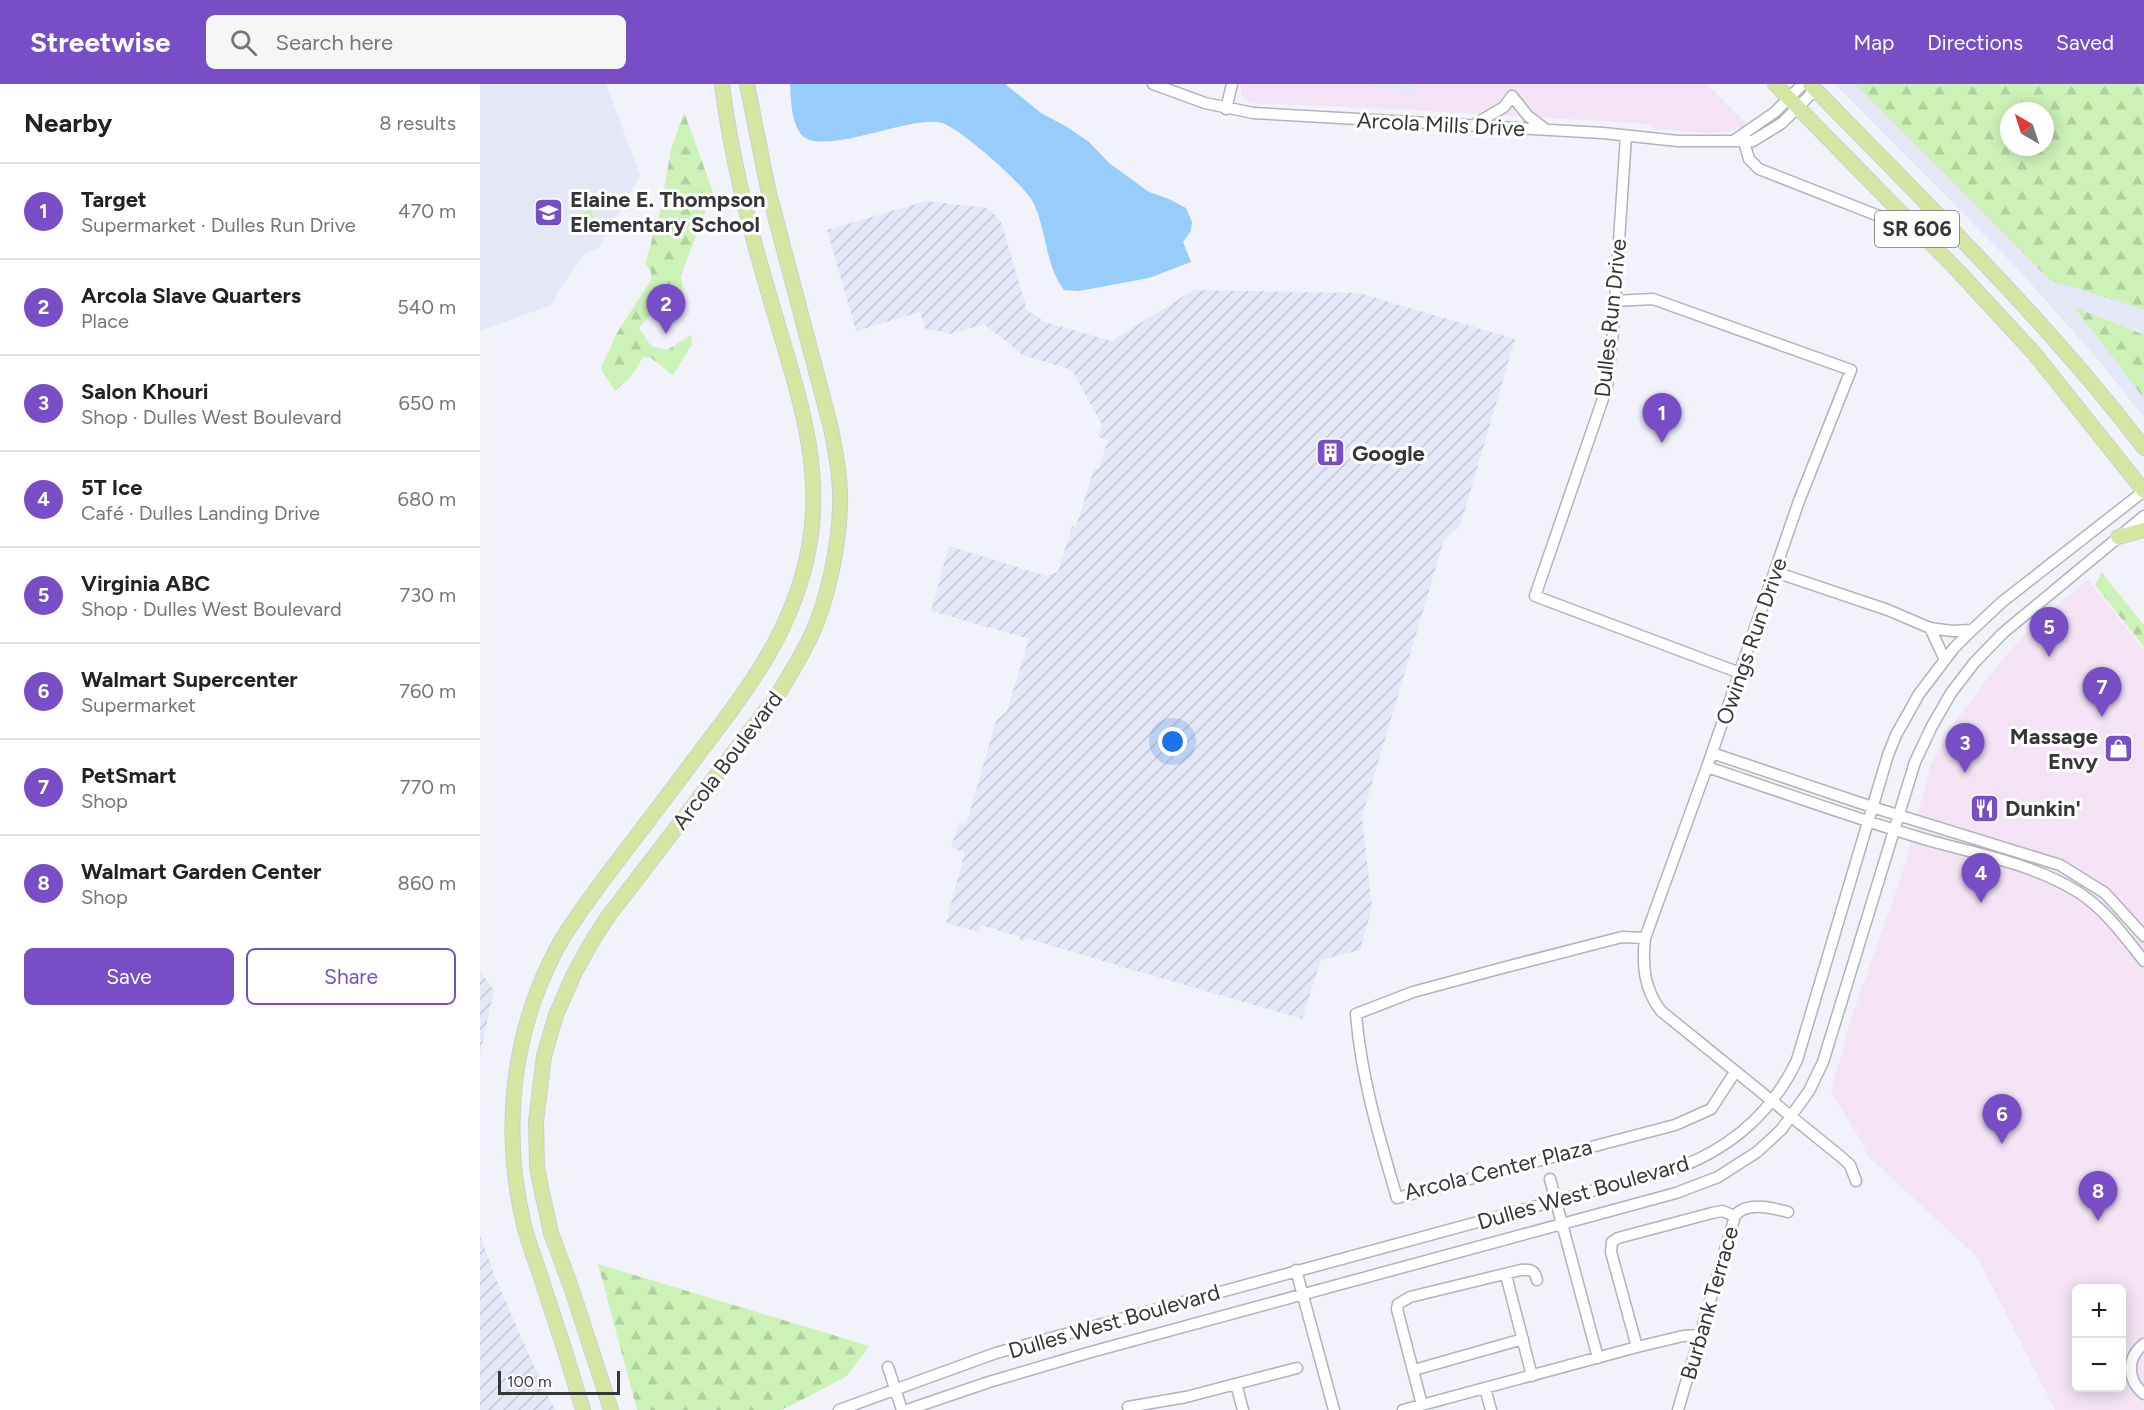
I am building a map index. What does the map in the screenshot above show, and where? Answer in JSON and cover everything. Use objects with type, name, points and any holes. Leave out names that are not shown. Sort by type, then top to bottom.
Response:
[{"type":"main road","name":"Arcola Boulevard","points":[[583,1410],[525,1226],[513,1167],[514,1091],[529,1012],[556,950],[582,909],[765,663],[791,607],[804,569],[811,531],[812,470],[806,426],[742,196],[728,128],[722,84]]},
{"type":"main road","name":"Arcola Boulevard","points":[[611,1410],[554,1242],[537,1166],[536,1121],[549,1035],[574,974],[607,918],[777,696],[795,666],[812,634],[822,603],[837,538],[840,506],[838,466],[831,428],[768,189],[747,84]]},
{"type":"main road","name":"SR 606","points":[[1775,84],[1959,272],[2033,352],[2144,491]]},
{"type":"main road","name":"SR 606","points":[[1809,86],[2045,328],[2093,382],[2144,448]]},
{"type":"main road","points":[[2118,537],[2144,530]]},
{"type":"street","name":"Arcola Mills Drive","points":[[1153,84],[1182,96],[1226,109],[1253,113],[1473,125],[1701,142],[1740,139],[1753,141],[1768,132],[1809,86]]},
{"type":"street","points":[[1226,109],[1232,84]]},
{"type":"street","points":[[1473,125],[1504,108],[1512,96],[1512,84]]},
{"type":"street","points":[[1512,96],[1528,116],[1548,130]]},
{"type":"street","name":"Dulles Run Drive","points":[[1626,136],[1611,354],[1605,396],[1535,596],[1740,673]]},
{"type":"street","points":[[1740,139],[1749,159],[1759,169],[1884,218]]},
{"type":"street","name":"Owings Run Drive","points":[[1615,301],[1653,299],[1851,370],[1799,501],[1712,753],[1644,938],[1644,976],[1655,1003],[1672,1022],[1840,1156],[1850,1166],[1856,1180]]},
{"type":"street","name":"Dulles West Boulevard","points":[[839,1410],[996,1353],[1680,1167],[1698,1160],[1733,1139],[1760,1116],[1773,1101],[1800,1053],[1888,755],[1896,735],[1919,694],[1972,630],[2009,597],[2144,491]]},
{"type":"street","name":"Dulles West Boulevard","points":[[908,1410],[989,1382],[1081,1355],[1701,1185],[1732,1170],[1757,1152],[1781,1130],[1792,1116],[1809,1091],[1823,1062],[1908,782],[1922,744],[1940,710],[1960,681],[2003,633],[2144,516]]},
{"type":"street","points":[[1775,572],[1888,610],[1930,628],[1952,631],[1972,630]]},
{"type":"street","points":[[1930,628],[1945,660]]},
{"type":"street","points":[[1712,753],[1872,807],[2060,865],[2105,894],[2144,936]]},
{"type":"street","points":[[1707,767],[1895,830],[2040,872],[2080,894],[2106,914],[2144,961]]},
{"type":"street","name":"Arcola Center Plaza","points":[[1644,938],[1622,937],[1502,968],[1413,992],[1356,1014],[1360,1053],[1374,1120],[1397,1198],[1675,1125],[1711,1109],[1736,1072]]},
{"type":"street","points":[[1550,1179],[1598,1358]]},
{"type":"street","name":"Burbank Terrace","points":[[1678,1410],[1735,1216],[1746,1208],[1788,1212]]},
{"type":"street","points":[[1637,1347],[1611,1255],[1612,1242],[1618,1238],[1712,1213],[1722,1211],[1735,1216]]},
{"type":"street","points":[[1296,1270],[1334,1410]]},
{"type":"street","points":[[1422,1405],[1397,1309],[1398,1304],[1410,1297],[1527,1270],[1535,1272],[1537,1280]]},
{"type":"street","points":[[1506,1275],[1532,1376]]},
{"type":"street","points":[[1407,1409],[1637,1347],[1683,1336],[1700,1335]]},
{"type":"street","points":[[1414,1370],[1523,1339]]},
{"type":"street","points":[[2144,1344],[2133,1355],[2130,1372],[2132,1381],[2144,1394]]},
{"type":"street","points":[[888,1366],[902,1410]]},
{"type":"street","points":[[1128,1407],[1186,1397],[1297,1368]]},
{"type":"street","points":[[1236,1384],[1243,1410]]},
{"type":"street","points":[[1485,1388],[1491,1410]]},
{"type":"shaded area","name":"Elaine E. Thompson Elementary School","points":[[480,84],[606,84],[640,175],[598,249],[585,253],[551,305],[480,331]]},
{"type":"shaded area","points":[[1240,84],[1707,84],[1748,125],[1736,130],[1708,133],[1656,129],[1651,125],[1635,123],[1251,103],[1242,96]]},
{"type":"shaded area","points":[[1371,84],[1414,84],[1413,93],[1370,87]]},
{"type":"shaded area","points":[[1835,84],[2144,84],[2144,418],[2105,368],[2018,269]]},
{"type":"shaded area","points":[[926,201],[988,208],[1001,222],[1027,310],[1045,322],[1111,341],[1194,290],[1359,293],[1515,339],[1460,526],[1444,540],[1362,817],[1372,908],[1360,950],[1321,960],[1302,1019],[1123,967],[1122,969],[1117,965],[1026,938],[1024,941],[1020,940],[1020,937],[981,925],[979,932],[946,923],[965,852],[951,848],[959,823],[966,825],[996,721],[1007,711],[1029,639],[931,611],[949,546],[1046,576],[1058,572],[1072,526],[1076,527],[1094,468],[1099,469],[1108,440],[1098,437],[1102,425],[1072,370],[1023,355],[984,324],[949,334],[932,329],[926,331],[920,312],[856,331],[827,230]]},
{"type":"shaded area","points":[[2088,580],[2144,650],[2144,1410],[2055,1410],[1978,1258],[1868,1156],[1831,1092],[1850,1022],[1902,874],[1931,764],[1956,721],[1996,667],[2038,620]]},
{"type":"shaded area","points":[[480,972],[494,990],[480,1054]]},
{"type":"shaded area","points":[[480,1235],[495,1277],[555,1410],[480,1410]]},
{"type":"green space","points":[[1855,84],[2144,84],[2144,309],[2051,281]]},
{"type":"green space","points":[[684,112],[713,192],[681,275],[685,302],[654,311],[639,328],[651,346],[667,350],[691,335],[692,344],[673,375],[651,358],[643,357],[631,377],[615,391],[601,368],[617,333],[651,280],[651,271],[645,264],[661,208],[671,149]]},
{"type":"green space","points":[[591,209],[597,225],[576,233],[570,217]]},
{"type":"green space","points":[[2074,307],[2144,335],[2144,398]]},
{"type":"green space","points":[[2102,573],[2144,625],[2144,647],[2095,585]]},
{"type":"green space","points":[[598,1264],[869,1346],[847,1376],[779,1410],[637,1410]]},
{"type":"water","points":[[790,84],[1005,84],[1041,113],[1089,142],[1109,163],[1149,192],[1186,208],[1192,222],[1191,231],[1183,242],[1191,262],[1149,278],[1079,291],[1064,290],[1053,270],[1034,204],[1019,184],[963,135],[942,123],[928,122],[845,139],[825,142],[810,140],[800,133],[795,122]]},
{"type":"place","name":"Elaine E. Thompson Elementary School","points":[[549,212]]},
{"type":"place","name":"Arcola Slave Quarters","points":[[666,334]]},
{"type":"place","name":"Target","points":[[1662,443]]},
{"type":"place","name":"Google","points":[[1331,453]]},
{"type":"place","name":"Virginia ABC","points":[[2049,657]]},
{"type":"place","name":"PetSmart","points":[[2102,717]]},
{"type":"place","name":"Massage Envy","points":[[2119,749]]},
{"type":"place","name":"Salon Khouri","points":[[1965,773]]},
{"type":"place","name":"Dunkin'","points":[[1984,808]]},
{"type":"place","name":"5T Ice","points":[[1981,903]]},
{"type":"place","name":"Walmart Supercenter","points":[[2002,1144]]},
{"type":"place","name":"Walmart Garden Center","points":[[2098,1221]]}]
